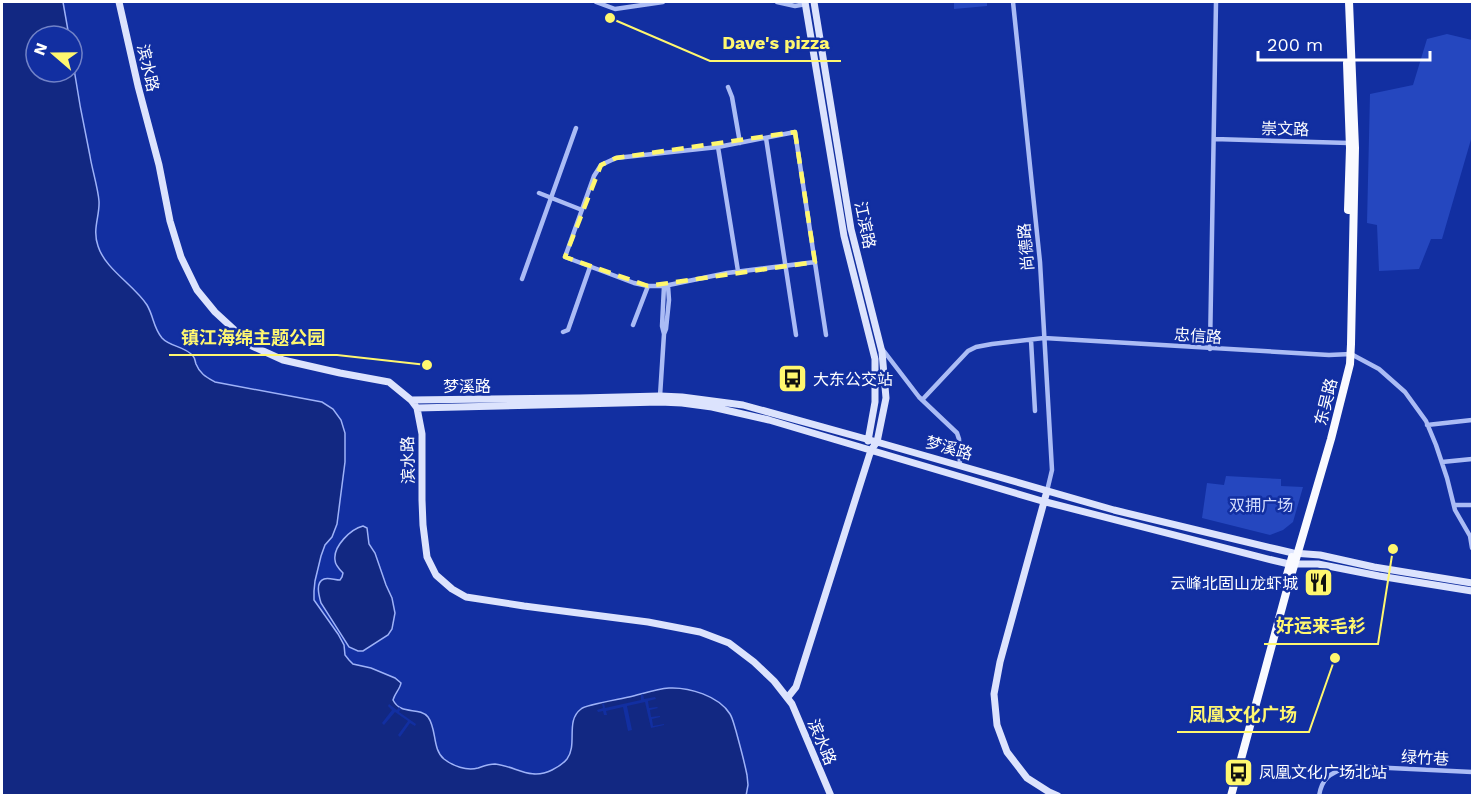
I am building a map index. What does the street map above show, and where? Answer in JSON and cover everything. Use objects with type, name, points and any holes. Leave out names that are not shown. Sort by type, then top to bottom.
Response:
[{"type":"main road","name":"滨水路","points":[[119,2],[138,87],[159,165],[170,221],[181,257],[197,290],[215,312],[252,346],[284,360],[389,382],[411,400],[417,408],[422,435],[422,500],[428,557],[436,575],[452,589],[466,597],[656,623],[700,632],[729,643],[754,662],[788,697],[831,795]]},
{"type":"main road","name":"江滨路","points":[[788,697],[796,687],[870,450],[877,442],[886,398],[881,348],[851,229],[814,2]]},
{"type":"main road","name":"东吴路","points":[[1345,2],[1352,142]]},
{"type":"main road","name":"东吴路","points":[[1231,795],[1295,553],[1331,439],[1350,364],[1348,354],[1352,142],[1349,2]]},
{"type":"main road","name":"江滨路","points":[[806,3],[844,236],[875,359],[875,402],[868,440],[870,450]]},
{"type":"main road","name":"梦溪路","points":[[417,408],[682,397],[743,405],[1114,510],[1295,553],[1320,555],[1374,567],[1473,583]]},
{"type":"main road","name":"梦溪路","points":[[411,400],[660,399],[742,414],[1044,502],[1292,564],[1318,564],[1473,591]]},
{"type":"main road","points":[[1047,491],[1000,662],[994,694],[997,725],[1007,752],[1027,778],[1058,795]]},
{"type":"main road","name":"东吴路","points":[[1226,795],[1292,564]]},
{"type":"street","points":[[596,2],[615,9],[663,2]]},
{"type":"street","points":[[777,2],[795,6],[806,3]]},
{"type":"street","name":"尚德路","points":[[1012,2],[1040,262],[1052,470],[1047,491]]},
{"type":"street","points":[[1210,349],[1216,2]]},
{"type":"street","points":[[728,87],[732,97],[740,143]]},
{"type":"street","points":[[522,279],[576,128]]},
{"type":"street","points":[[815,262],[738,271],[666,286],[648,286],[565,257],[594,176],[601,165],[616,158],[718,147],[795,132],[815,262],[826,335]]},
{"type":"street","points":[[766,138],[796,335]]},
{"type":"street","name":"崇文路","points":[[1214,139],[1352,142]]},
{"type":"street","points":[[718,147],[738,271]]},
{"type":"street","points":[[539,194],[582,210]]},
{"type":"street","points":[[563,332],[568,330],[590,267]]},
{"type":"street","points":[[633,325],[648,286]]},
{"type":"street","points":[[660,399],[664,334],[669,300],[666,286]]},
{"type":"street","name":"忠信路","points":[[922,400],[968,351],[992,344],[1044,338],[1329,356],[1348,354]]},
{"type":"street","points":[[1031,340],[1035,411]]},
{"type":"street","points":[[881,348],[922,400],[957,433],[960,466]]},
{"type":"street","points":[[1348,354],[1380,369],[1405,392],[1427,425],[1442,462],[1455,510],[1472,540],[1473,548]]},
{"type":"street","points":[[1427,425],[1473,420]]},
{"type":"street","points":[[1442,462],[1473,459]]},
{"type":"street","points":[[1454,505],[1473,505]]},
{"type":"street","name":"绿竹巷","points":[[1319,795],[1325,779],[1349,766],[1473,772]]},
{"type":"highlighted area","points":[[795,132],[815,262],[648,286],[565,257],[601,165],[616,158]]},
{"type":"green space","points":[[954,2],[987,2],[987,6],[954,9]]},
{"type":"green space","points":[[1447,34],[1472,40],[1472,136],[1442,239],[1431,239],[1419,269],[1379,271],[1377,225],[1367,223],[1370,94],[1413,85],[1427,39]]},
{"type":"green space","name":"双拥广场","points":[[1226,476],[1281,479],[1281,486],[1303,487],[1293,522],[1283,530],[1270,535],[1202,518],[1207,483],[1224,485]]},
{"type":"shaded area","points":[[2,2],[63,2],[67,24],[24,24],[24,84],[77,84],[98,196],[96,240],[107,262],[147,305],[162,338],[190,353],[201,373],[206,377],[215,382],[322,402],[333,409],[341,420],[345,433],[345,462],[337,524],[321,556],[315,581],[314,600],[338,634],[349,660],[353,664],[371,668],[395,678],[401,683],[393,700],[396,705],[405,710],[420,712],[428,717],[440,755],[451,764],[469,769],[495,764],[530,773],[544,773],[558,767],[567,759],[572,747],[572,726],[576,714],[584,707],[654,690],[677,688],[703,694],[719,702],[732,718],[748,785],[746,796],[2,796]]},
{"type":"shaded area","points":[[363,526],[367,528],[369,544],[375,553],[392,598],[395,613],[392,629],[388,635],[363,651],[358,651],[349,647],[321,603],[318,590],[319,583],[324,579],[340,580],[343,573],[335,562],[337,549],[348,534]]},
{"type":"pier","points":[[643,694],[644,699],[655,697],[656,699],[648,701],[649,708],[658,708],[650,710],[651,717],[660,716],[652,719],[653,726],[664,725],[651,728],[645,702],[627,706],[632,730],[628,731],[623,707],[606,711],[607,715],[597,710],[603,708],[604,703],[605,708],[641,700]]},
{"type":"pier","points":[[389,704],[397,710],[399,707],[401,709],[399,712],[416,724],[415,726],[410,723],[400,737],[398,735],[408,721],[395,712],[384,725],[382,723],[392,710]]},
{"type":"place","name":"Dave's pizza","points":[[610,18]]},
{"type":"place","name":"镇江海绵主题公园","points":[[427,365]]},
{"type":"place","name":"大东公交站","points":[[792,379]]},
{"type":"place","name":"好运来毛衫","points":[[1393,549]]},
{"type":"place","name":"云峰北固山龙虾城","points":[[1319,583]]},
{"type":"place","name":"凤凰文化广场","points":[[1335,658]]},
{"type":"place","name":"凤凰文化广场北站","points":[[1238,772]]}]
